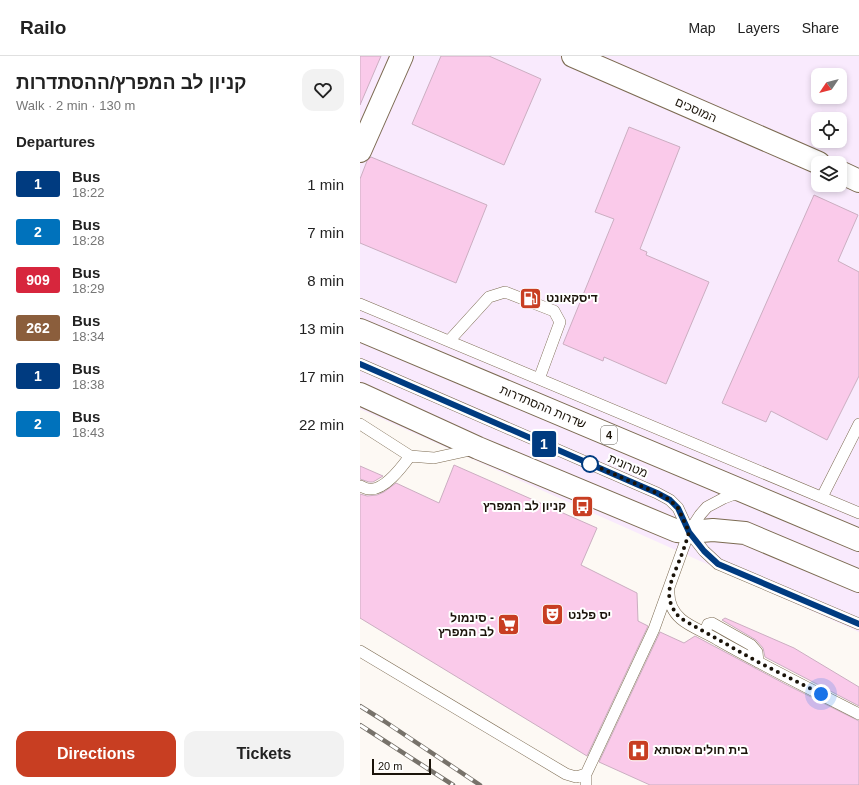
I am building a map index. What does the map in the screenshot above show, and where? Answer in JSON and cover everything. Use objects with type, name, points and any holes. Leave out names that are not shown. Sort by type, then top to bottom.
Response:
[{"type":"main road","points":[[360,151],[402,56]]},
{"type":"main road","name":"המוסכים","points":[[573,56],[811,160]]},
{"type":"main road","points":[[847,175],[859,181]]},
{"type":"main road","name":"שדרות ההסתדרות","points":[[360,330],[859,540]]},
{"type":"main road","points":[[360,394],[478,448],[677,531],[689,532],[713,530],[745,533],[859,581]]},
{"type":"lane","points":[[449,341],[489,297],[505,292],[554,311],[560,322],[539,379]]},
{"type":"lane","points":[[360,304],[859,513]]},
{"type":"lane","name":"מטרונית","points":[[360,364],[657,493],[670,500],[678,508],[689,532],[704,551],[718,564],[859,624]]},
{"type":"lane","points":[[360,424],[410,456],[434,458],[478,448]]},
{"type":"lane","points":[[822,497],[859,424]]},
{"type":"lane","points":[[360,486],[370,489],[382,486],[402,467],[410,456]]},
{"type":"lane","points":[[360,651],[566,774],[586,780],[654,629],[689,532],[700,515],[715,502],[732,495],[750,494]]},
{"type":"lane","points":[[669,586],[670,602],[676,614],[684,622],[705,632],[708,624],[712,623],[750,644],[757,652],[758,662],[859,714]]},
{"type":"shaded area","points":[[360,56],[859,56],[859,632],[360,409]]},
{"type":"building","points":[[360,56],[381,56],[360,105]]},
{"type":"building","points":[[441,56],[489,56],[541,79],[504,165],[412,124]]},
{"type":"building","points":[[629,127],[680,147],[640,249],[647,252],[646,255],[709,282],[666,384],[604,357],[603,361],[563,344],[614,219],[595,212]]},
{"type":"building","points":[[371,157],[487,205],[456,283],[360,243],[360,179],[367,161]]},
{"type":"building","points":[[814,195],[858,215],[838,261],[859,272],[859,376],[827,440],[771,411],[766,422],[722,403]]},
{"type":"building","points":[[454,465],[597,528],[581,565],[637,593],[638,621],[648,626],[587,756],[360,618],[360,494],[367,496],[377,495],[384,492],[396,483],[439,503]]},
{"type":"building","points":[[360,466],[383,476],[373,482],[360,479]]},
{"type":"building","points":[[725,618],[794,648],[859,687],[859,706],[765,657],[763,648],[756,640],[722,620]]},
{"type":"building","points":[[660,632],[684,643],[695,636],[785,684],[859,721],[859,785],[650,785],[599,762]]},
{"type":"railway","points":[[360,706],[480,785]]},
{"type":"railway","points":[[360,725],[453,785]]},
{"type":"bus line","name":"1","points":[[360,364],[657,493],[670,500],[678,508],[684,518],[689,532],[704,551],[718,564],[859,624]]},
{"type":"place","name":"דיסקאונט","points":[[531,298]]},
{"type":"place","name":"קניון לב המפרץ","points":[[582,506]]},
{"type":"place","name":"יס פלנט","points":[[553,615]]},
{"type":"place","name":"סינמול - לב המפרץ","points":[[509,625]]},
{"type":"place","name":"בית חולים אסותא","points":[[639,750]]},
{"type":"route","points":[[590,464],[586,462],[670,500],[678,508],[684,518],[689,532],[684,549],[669,586],[668,595],[673,610],[684,622],[821,694]]}]
